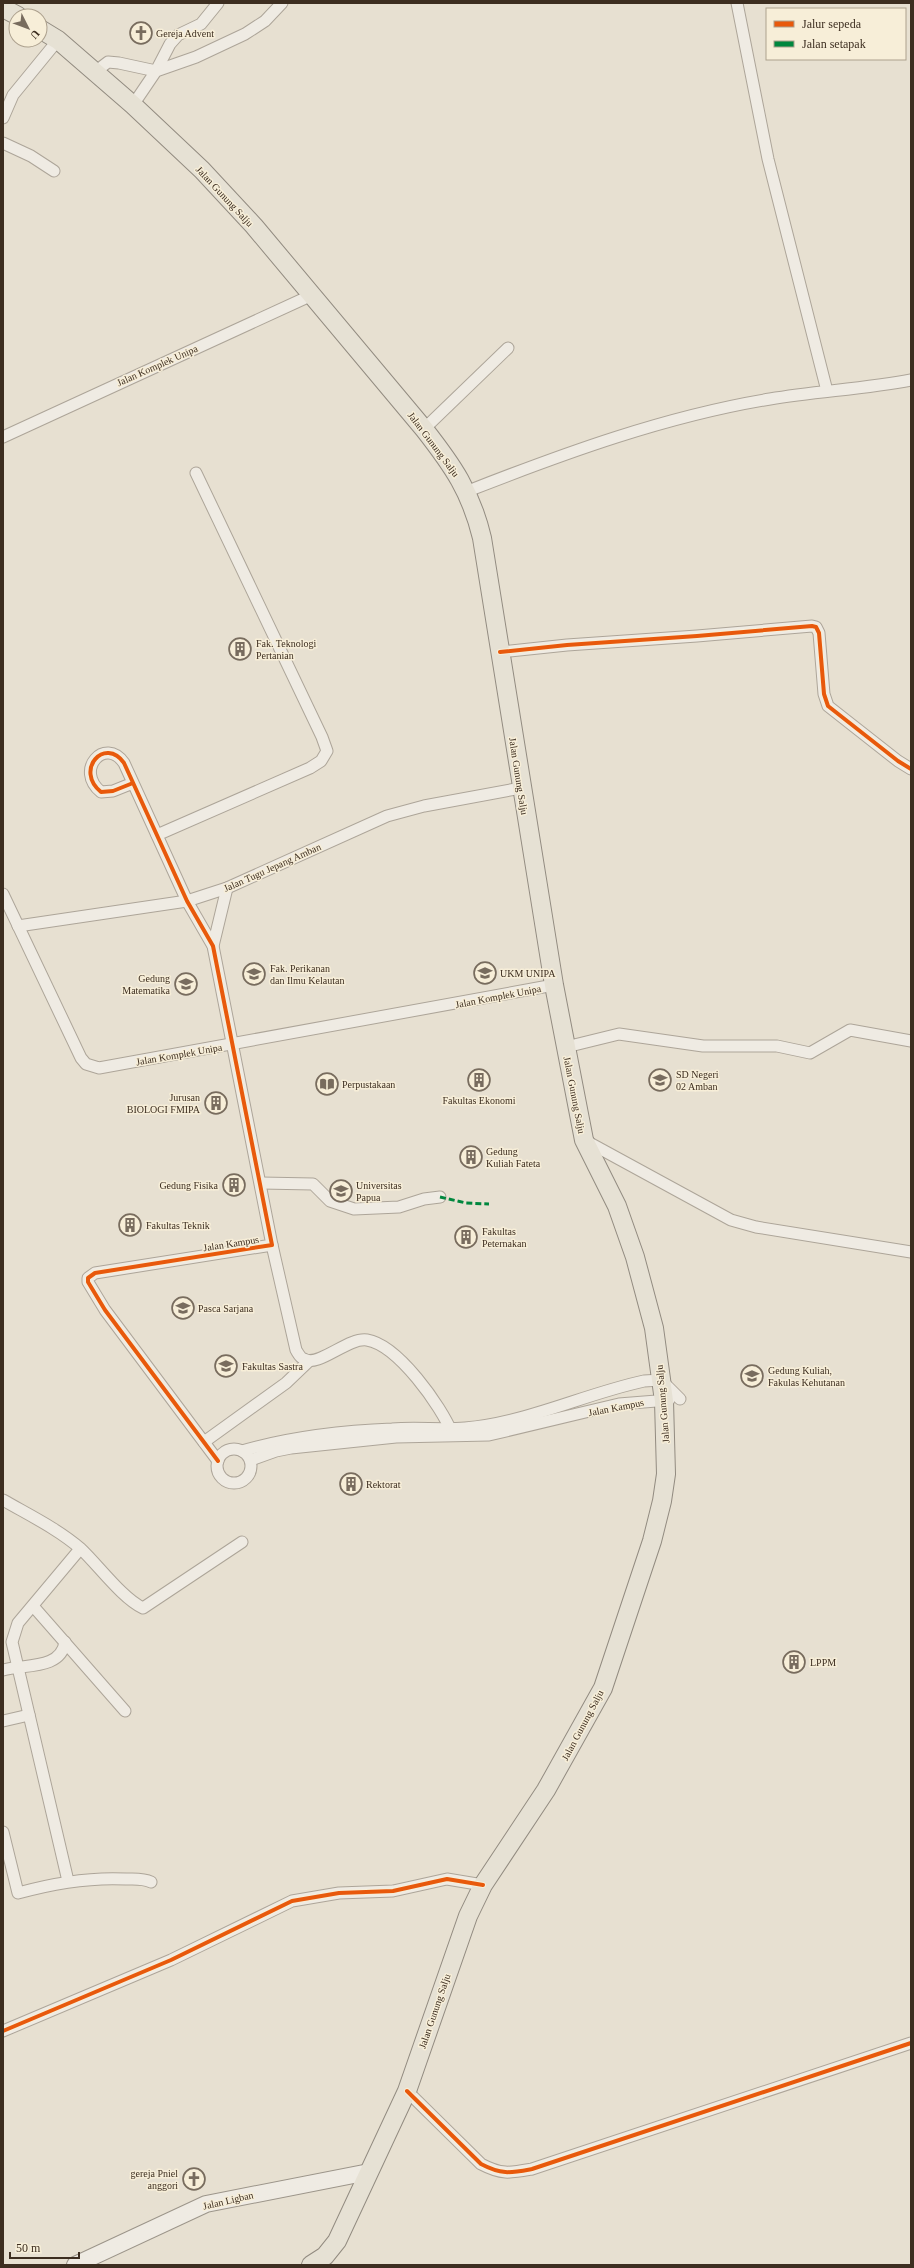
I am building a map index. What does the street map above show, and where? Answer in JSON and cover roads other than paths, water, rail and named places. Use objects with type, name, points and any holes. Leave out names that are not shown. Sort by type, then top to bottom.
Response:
[{"type":"main road","name":"Jalan Gunung Salju","points":[[48,34],[58,40],[133,105],[202,170],[254,226],[424,429],[448,460],[468,491],[482,538],[521,788],[554,985],[584,1140],[617,1206],[635,1258],[654,1328],[664,1401],[666,1474],[662,1502],[634,1597],[603,1688],[546,1790],[483,1885],[457,1942],[407,2092],[337,2241],[325,2256],[311,2265]]},
{"type":"main road","name":"Jalan Ligban","points":[[75,2265],[206,2204],[369,2172]]},
{"type":"street","points":[[133,105],[156,71],[170,44],[178,35],[201,24],[218,3]]},
{"type":"street","points":[[94,72],[108,62],[156,71],[196,57],[245,34],[266,21],[282,3]]},
{"type":"street","points":[[737,3],[768,159],[827,391]]},
{"type":"street","points":[[3,118],[13,95],[58,40]]},
{"type":"street","points":[[3,143],[31,156],[54,171]]},
{"type":"street","name":"Jalan Komplek Unipa","points":[[3,436],[312,295]]},
{"type":"street","points":[[424,429],[508,348]]},
{"type":"street","points":[[468,491],[538,463],[664,423],[769,399],[911,380]]},
{"type":"street","points":[[157,835],[310,768],[321,761],[327,751],[322,737],[196,473]]},
{"type":"street","points":[[500,652],[567,644],[697,636],[812,626],[816,627],[828,706],[898,761],[911,769]]},
{"type":"street","name":"Jalan Kampus","points":[[133,783],[187,901],[213,946],[231,1045],[261,1183],[272,1245],[296,1350],[303,1359],[309,1361]]},
{"type":"street","name":"Jalan Tugu Jepang Amban","points":[[18,926],[187,901],[228,888],[387,816],[424,806],[521,788]]},
{"type":"street","points":[[213,946],[228,888]]},
{"type":"street","name":"Jalan Komplek Unipa","points":[[3,894],[81,1058],[86,1064],[99,1068],[554,985]]},
{"type":"street","points":[[566,1047],[619,1034],[703,1046],[777,1046],[810,1053],[850,1030],[911,1041]]},
{"type":"street","points":[[584,1140],[731,1220],[756,1227],[911,1252]]},
{"type":"street","points":[[261,1183],[313,1184],[330,1201],[354,1209],[393,1208],[424,1199],[440,1197]]},
{"type":"street","name":"Jalan Kampus","points":[[272,1245],[95,1273],[88,1278],[90,1288],[105,1310],[218,1461],[218,1470],[222,1477],[234,1482],[242,1480],[248,1475],[251,1468],[251,1460],[301,1443],[374,1435],[451,1431],[515,1418],[631,1384],[661,1380]]},
{"type":"street","points":[[204,1442],[286,1383],[309,1361],[355,1341],[366,1340],[374,1342],[404,1365],[423,1384],[451,1431]]},
{"type":"street","name":"Jalan Kampus","points":[[451,1431],[471,1437],[489,1436],[619,1404],[664,1401]]},
{"type":"street","points":[[429,1432],[436,1413],[436,1406]]},
{"type":"street","name":"Jalan Kampus","points":[[218,1461],[228,1450],[242,1450],[280,1440],[301,1443]]},
{"type":"street","points":[[242,1450],[251,1460]]},
{"type":"street","points":[[3,1500],[58,1532],[80,1549],[131,1599],[143,1608],[242,1542]]},
{"type":"street","points":[[68,1881],[12,1642],[18,1623],[80,1549]]},
{"type":"street","points":[[33,1606],[125,1711]]},
{"type":"street","points":[[3,1670],[17,1666],[55,1660],[63,1652],[65,1642]]},
{"type":"street","points":[[3,1721],[29,1715]]},
{"type":"street","points":[[3,1832],[18,1893],[68,1881],[100,1877],[143,1879],[151,1882]]},
{"type":"street","points":[[3,2032],[171,1960],[292,1901],[339,1893],[392,1891],[446,1879],[483,1885]]},
{"type":"street","points":[[407,2092],[481,2164],[496,2172],[510,2173],[532,2169],[911,2042]]},
{"type":"place","name":"Gereja Advent","points":[[141,33]]},
{"type":"place","name":"Fak. Teknologi Pertanian","points":[[240,649]]},
{"type":"place","name":"UKM UNIPA","points":[[485,973]]},
{"type":"place","name":"Fak. Perikanan dan Ilmu Kelautan","points":[[254,974]]},
{"type":"place","name":"Gedung Matematika","points":[[186,984]]},
{"type":"place","name":"Fakultas Ekonomi","points":[[479,1080]]},
{"type":"place","name":"SD Negeri 02 Amban","points":[[660,1080]]},
{"type":"place","name":"Perpustakaan","points":[[327,1084]]},
{"type":"place","name":"Jurusan BIOLOGI FMIPA","points":[[216,1103]]},
{"type":"place","name":"Gedung Kuliah Fateta","points":[[471,1157]]},
{"type":"place","name":"Gedung Fisika","points":[[234,1185]]},
{"type":"place","name":"Universitas Papua","points":[[341,1191]]},
{"type":"place","name":"Fakultas Teknik","points":[[130,1225]]},
{"type":"place","name":"Fakultas Peternakan","points":[[466,1237]]},
{"type":"place","name":"Pasca Sarjana","points":[[183,1308]]},
{"type":"place","name":"Fakultas Sastra","points":[[226,1366]]},
{"type":"place","name":"Gedung Kuliah, Fakulas Kehutanan","points":[[752,1376]]},
{"type":"place","name":"Rektorat","points":[[351,1484]]},
{"type":"place","name":"LPPM","points":[[794,1662]]},
{"type":"place","name":"gereja Pniel anggori","points":[[194,2179]]}]
